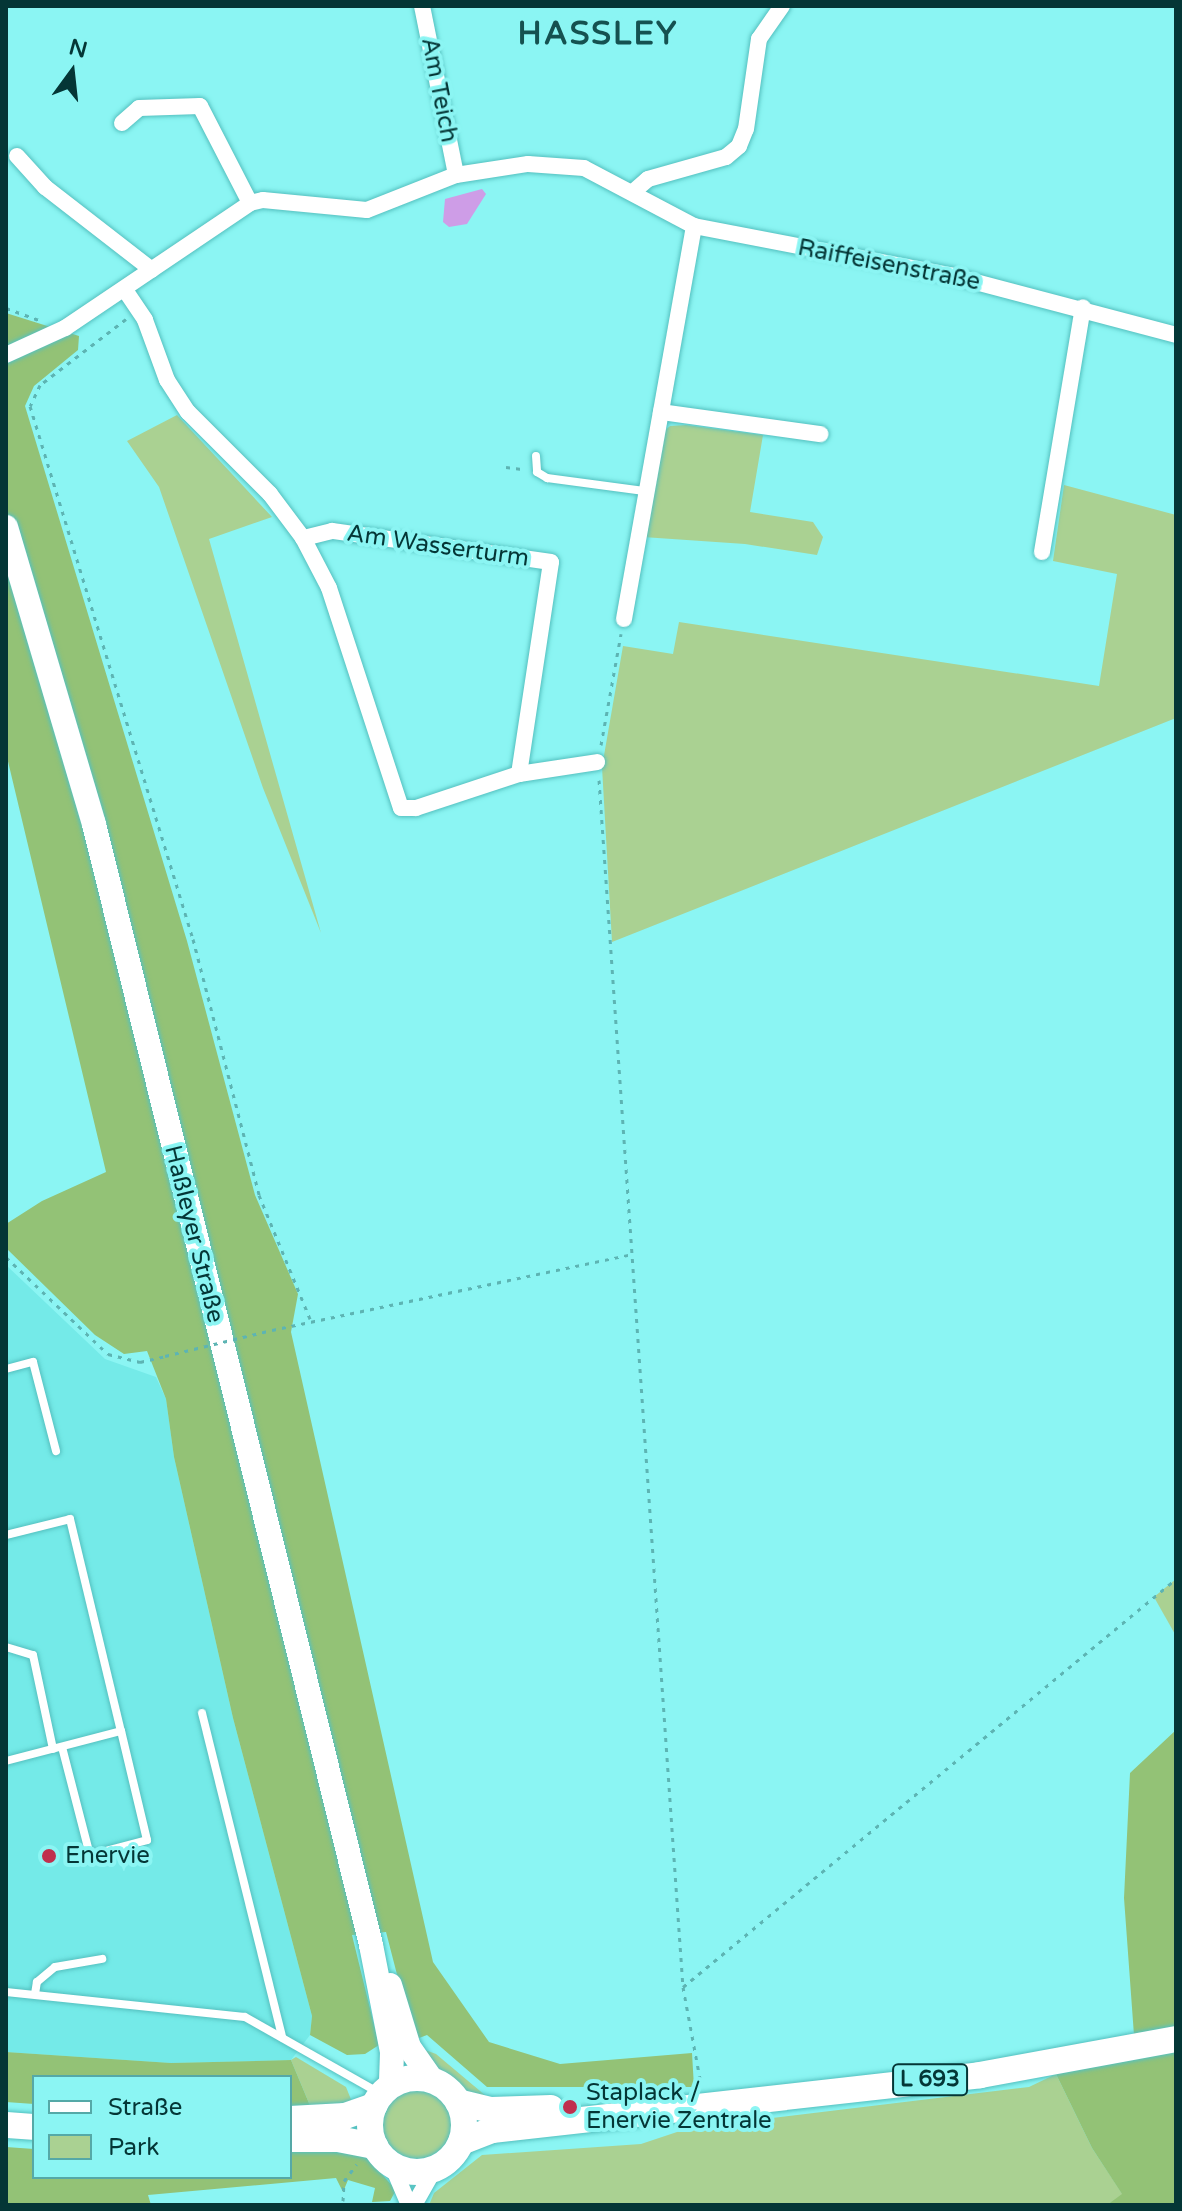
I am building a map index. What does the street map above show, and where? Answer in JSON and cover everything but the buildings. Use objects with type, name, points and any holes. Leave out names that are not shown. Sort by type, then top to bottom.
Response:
[{"type":"main road","name":"Haßleyer Straße","points":[[6,527],[94,824],[371,1945],[392,2052],[382,2095]]},
{"type":"main road","name":"Haßleyer Straße","points":[[371,1945],[384,1966],[409,2047],[432,2080]]},
{"type":"main road","name":"L 693","points":[[461,2142],[492,2130],[658,2114],[693,2106],[980,2075],[1176,2039]]},
{"type":"main road","points":[[292,2119],[345,2116],[411,2078],[432,2080],[458,2102],[464,2122],[461,2142],[435,2168],[413,2172],[375,2151],[292,2139]]},
{"type":"main road","points":[[375,2151],[370,2133],[382,2095]]},
{"type":"main road","name":"L 693","points":[[458,2102],[491,2110],[656,2103],[693,2106]]},
{"type":"main road","points":[[6,2125],[32,2127]]},
{"type":"street","name":"Am Teich","points":[[422,6],[456,175]]},
{"type":"street","points":[[633,192],[648,179],[726,157],[739,146],[746,129],[751,65],[759,39],[782,6]]},
{"type":"street","points":[[6,355],[65,328],[250,203],[200,106],[139,108],[122,123]]},
{"type":"street","points":[[17,156],[45,187],[152,270]]},
{"type":"street","name":"Raiffeisenstraße","points":[[250,203],[263,200],[367,210],[456,175],[557,164],[584,168],[694,226],[1083,307],[1176,335]]},
{"type":"street","points":[[624,619],[644,491],[694,226]]},
{"type":"street","name":"Am Wasserturm","points":[[125,290],[138,307],[167,380],[188,412],[270,494],[303,538],[329,588],[401,808],[416,808],[519,774],[597,762]]},
{"type":"street","points":[[1042,552],[1083,307]]},
{"type":"street","points":[[661,412],[820,434]]},
{"type":"street","name":"Am Wasserturm","points":[[303,538],[332,531],[551,562],[519,774]]},
{"type":"street","points":[[375,2151],[411,2205],[435,2168]]},
{"type":"lane","points":[[536,456],[537,472],[547,478],[644,491]]},
{"type":"lane","points":[[6,1369],[33,1362],[56,1451]]},
{"type":"lane","points":[[6,1535],[70,1519],[147,1840],[90,1855],[33,1655],[6,1647]]},
{"type":"lane","points":[[202,1713],[282,2037]]},
{"type":"lane","points":[[6,1761],[121,1731]]},
{"type":"lane","points":[[35,1994],[37,1982],[55,1967],[102,1959]]},
{"type":"lane","points":[[6,1992],[222,2012],[282,2037],[382,2095]]},
{"type":"path","points":[[138,307],[40,385],[30,406],[193,939],[259,1195],[310,1319]]},
{"type":"path","points":[[6,308],[65,328]]},
{"type":"path","points":[[624,619],[597,762],[693,2106]]},
{"type":"path","points":[[6,1257],[108,1354],[124,1362],[165,1356],[310,1319],[632,1254]]},
{"type":"path","points":[[683,1987],[1176,1579]]},
{"type":"path","points":[[343,2201],[344,2181],[359,2159],[375,2151]]},
{"type":"shaded area","points":[[482,189],[486,194],[467,224],[449,227],[443,222],[445,199]]},
{"type":"shaded area","points":[[6,1265],[105,1359],[156,1377],[166,1399],[174,1457],[233,1718],[312,2016],[310,2035],[291,2060],[171,2063],[6,2052]]},
{"type":"green space","points":[[6,313],[79,336],[78,350],[34,386],[25,406],[187,941],[255,1195],[298,1294],[291,1332],[433,1962],[489,2042],[560,2064],[692,2053],[694,2087],[487,2087],[427,2035],[414,2040],[386,1932],[352,1935],[379,2045],[365,2054],[347,2055],[310,2035],[312,2016],[233,1718],[174,1457],[166,1399],[147,1351],[124,1354],[95,1335],[6,1248],[6,1224],[42,1201],[106,1172],[6,753]]},
{"type":"green space","points":[[177,415],[272,517],[209,539],[321,933],[263,788],[159,487],[127,441]]},
{"type":"green space","points":[[686,425],[763,435],[750,512],[813,522],[823,537],[817,555],[745,544],[643,537],[662,433],[670,426]]},
{"type":"green space","points":[[1064,485],[1176,515],[1176,718],[612,942],[602,767],[623,646],[673,654],[679,622],[1099,686],[1117,574],[1053,561]]},
{"type":"green space","points":[[1176,1579],[1176,1636],[1154,1597]]},
{"type":"green space","points":[[1176,1730],[1176,2205],[1107,2205],[1122,2194],[1092,2148],[1056,2074],[1135,2049],[1124,1898],[1130,1773]]},
{"type":"green space","points":[[420,2048],[436,2054],[486,2096],[467,2094],[434,2068]]},
{"type":"green space","points":[[6,2052],[171,2063],[291,2060],[311,2108],[292,2108],[292,2075],[32,2075],[32,2104],[6,2102]]},
{"type":"green space","points":[[296,2057],[346,2087],[352,2102],[311,2108],[291,2060]]},
{"type":"green space","points":[[1056,2074],[1092,2148],[1123,2195],[1107,2205],[429,2205],[434,2193],[482,2155],[641,2144],[689,2128],[1029,2087]]},
{"type":"green space","points":[[417,2089],[436,2095],[446,2105],[452,2124],[446,2143],[436,2153],[417,2159],[398,2153],[388,2143],[382,2124],[388,2105],[398,2095]]},
{"type":"green space","points":[[6,2147],[32,2149],[32,2179],[292,2179],[292,2149],[364,2154],[396,2190],[390,2201],[372,2202],[375,2188],[348,2180],[343,2192],[336,2178],[148,2195],[151,2205],[6,2205]]},
{"type":"place","name":"Enervie","points":[[49,1856]]},
{"type":"place","name":"Staplack / Enervie Zentrale","points":[[570,2107]]},
{"type":"district","name":"HASSLEY","points":[[598,34]]}]
